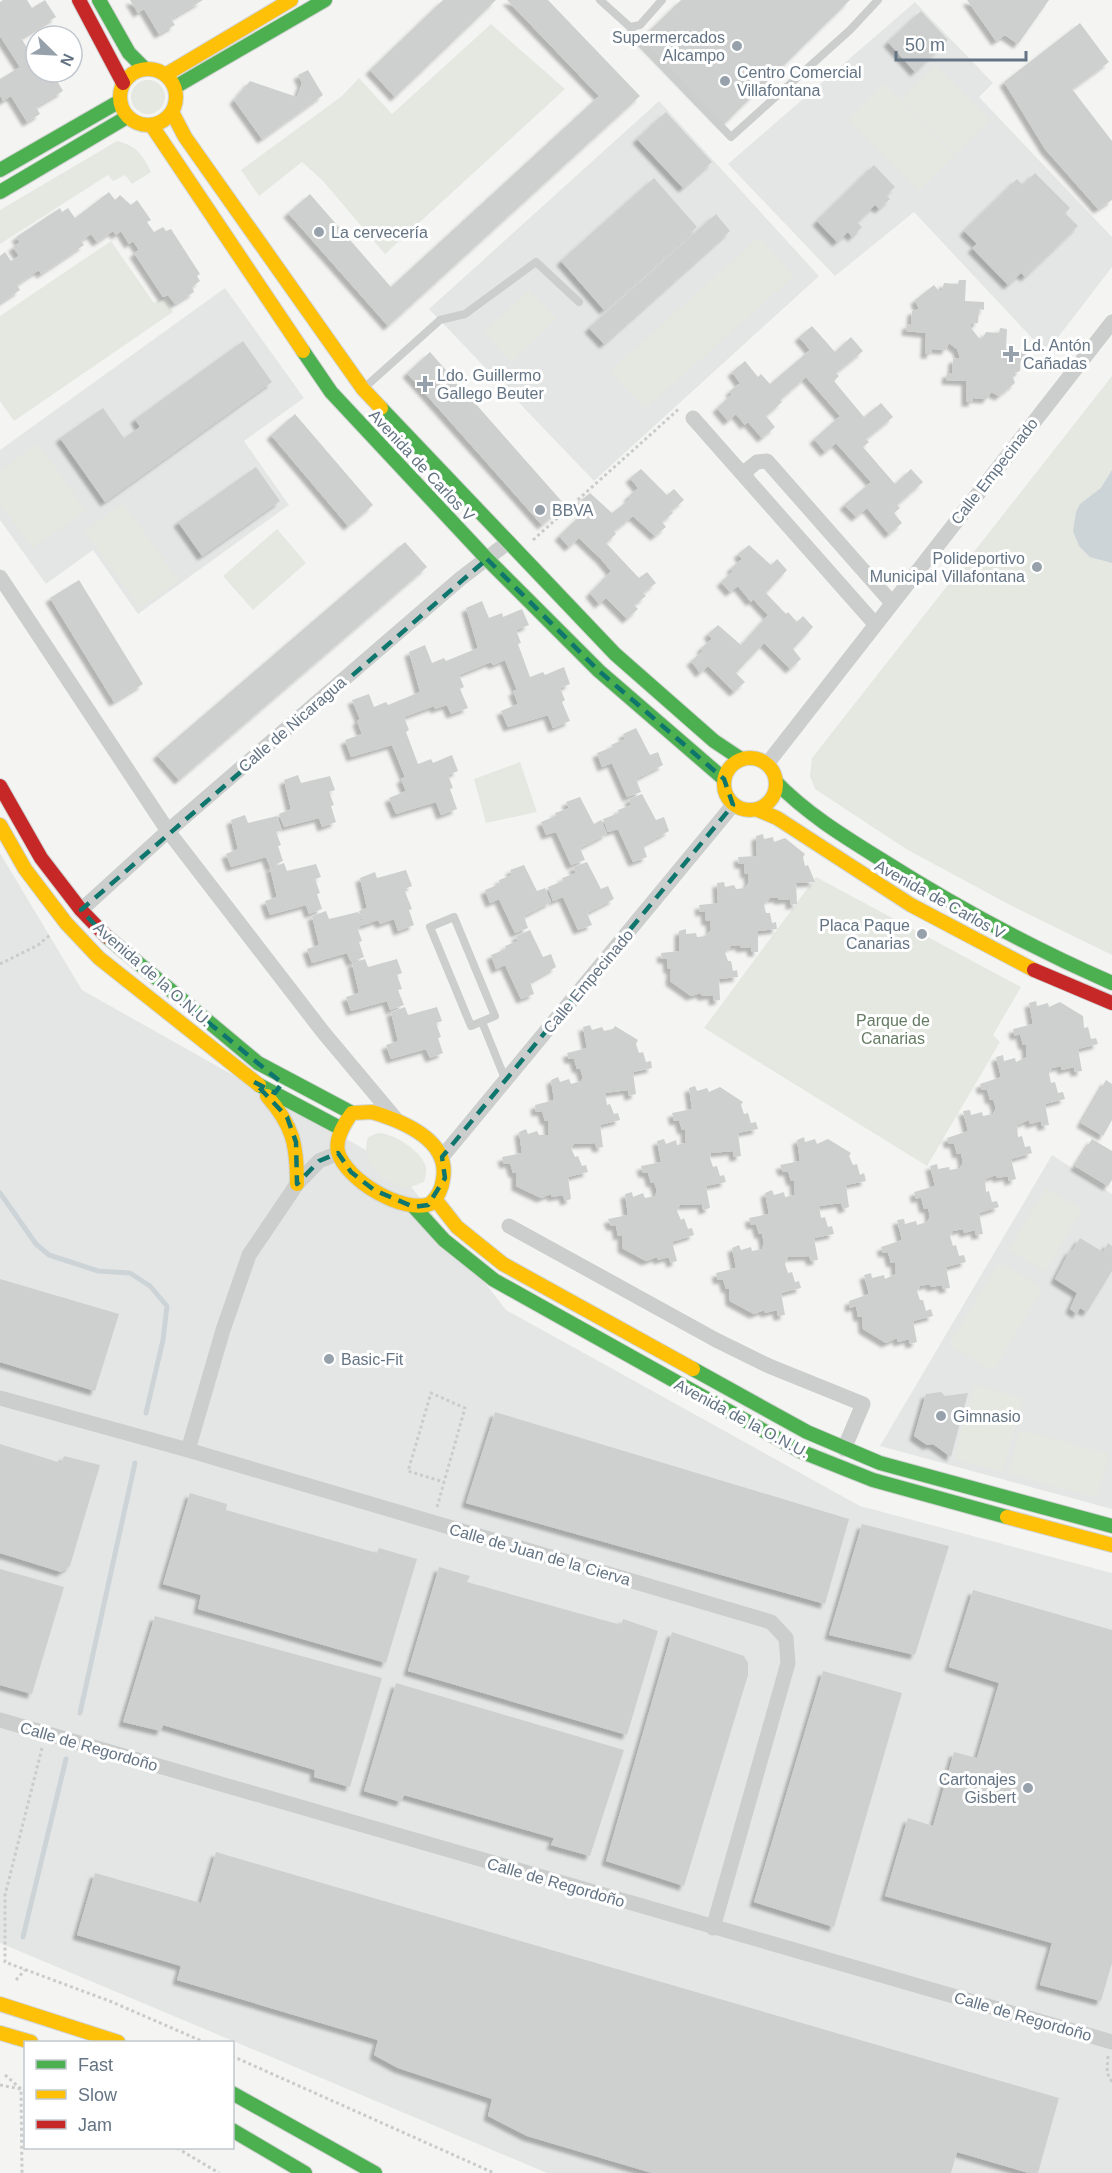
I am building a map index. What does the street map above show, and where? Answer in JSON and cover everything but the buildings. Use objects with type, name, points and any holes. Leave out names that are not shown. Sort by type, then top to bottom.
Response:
[{"type":"main road","points":[[79,0],[123,83]]},
{"type":"main road","points":[[99,0],[129,52],[145,69]]},
{"type":"main road","points":[[165,75],[291,0]]},
{"type":"main road","points":[[174,87],[325,0]]},
{"type":"main road","points":[[145,69],[156,70],[165,75],[174,87],[176,104],[172,112],[164,121],[152,126],[143,126],[127,117],[120,101],[123,83],[132,74],[145,69]]},
{"type":"main road","points":[[0,170],[120,101]]},
{"type":"main road","name":"Avenida de Carlos V","points":[[172,112],[192,146],[363,389],[615,654],[714,741],[741,759]]},
{"type":"main road","points":[[0,192],[127,117]]},
{"type":"main road","name":"Avenida de Carlos V","points":[[152,126],[331,392],[487,559],[599,671],[724,779]]},
{"type":"main road","points":[[741,759],[757,759],[767,764],[776,782],[774,794],[758,810],[742,809],[733,805],[726,796],[724,779],[730,767],[741,759]]},
{"type":"main road","name":"Avenida de Carlos V","points":[[776,782],[803,808],[922,886],[1053,957],[1109,980]]},
{"type":"main road","name":"Avenida de la O.N.U.","points":[[0,786],[41,858],[81,910],[113,944],[258,1063],[352,1113]]},
{"type":"main road","name":"Avenida de Carlos V","points":[[758,810],[777,818],[911,905],[1044,975],[1112,1003]]},
{"type":"main road","name":"Avenida de la O.N.U.","points":[[0,825],[25,869],[66,923],[99,958],[254,1082],[340,1128]]},
{"type":"main road","points":[[254,1082],[287,1118],[296,1142],[297,1184]]},
{"type":"main road","points":[[372,1112],[395,1118],[421,1133],[442,1157],[445,1178],[435,1199],[428,1204],[414,1207],[374,1190],[351,1172],[338,1153],[340,1128],[352,1113],[372,1112]]},
{"type":"main road","name":"Avenida de la O.N.U.","points":[[435,1199],[457,1227],[503,1264],[807,1432],[880,1463],[1112,1526]]},
{"type":"main road","name":"Avenida de la O.N.U.","points":[[414,1207],[444,1240],[494,1280],[800,1451],[873,1480],[1112,1545]]},
{"type":"main road","points":[[0,2004],[112,2041]]},
{"type":"main road","points":[[0,2033],[25,2041]]},
{"type":"main road","points":[[234,2094],[330,2145],[375,2173]]},
{"type":"main road","points":[[234,2131],[305,2173]]},
{"type":"street","name":"Calle Empecinado","points":[[767,764],[1112,322]]},
{"type":"street","points":[[693,418],[875,624]]},
{"type":"street","points":[[746,478],[747,470],[757,462],[767,461],[892,603]]},
{"type":"street","name":"Calle de Nicaragua","points":[[81,910],[168,831],[487,559],[512,548]]},
{"type":"street","points":[[0,577],[168,831],[323,1032],[395,1118]]},
{"type":"street","name":"Calle Empecinado","points":[[442,1157],[733,805]]},
{"type":"street","points":[[188,1450],[220,1340],[249,1255],[297,1184],[319,1161],[338,1153]]},
{"type":"street","points":[[509,1226],[716,1340],[769,1366],[863,1404],[844,1449]]},
{"type":"street","name":"Calle de Juan de la Cierva","points":[[0,1398],[188,1450],[771,1622],[786,1638],[788,1663],[713,1928]]},
{"type":"street","name":"Calle de Regordoño","points":[[0,1720],[1111,2042]]},
{"type":"lane","points":[[600,0],[630,27],[642,45],[732,137],[849,30],[878,0]]},
{"type":"lane","points":[[630,27],[640,25],[662,0]]},
{"type":"lane","points":[[363,389],[440,320],[465,314],[536,262],[579,302]]},
{"type":"lane","points":[[454,917],[495,1016],[482,1022],[471,1026],[430,927],[454,917]]},
{"type":"lane","points":[[482,1022],[506,1081]]},
{"type":"path","points":[[512,548],[683,406],[693,418]]},
{"type":"path","points":[[0,964],[38,945],[66,923]]},
{"type":"path","points":[[432,1523],[444,1482],[465,1408],[431,1393],[408,1471],[444,1482]]},
{"type":"path","points":[[45,1733],[5,1895],[5,1962],[112,2001],[200,2041]]},
{"type":"path","points":[[16,1980],[25,1969]]},
{"type":"path","points":[[1111,2042],[1107,2073],[1112,2082]]},
{"type":"path","points":[[234,2056],[494,2173]]},
{"type":"path","points":[[5,2075],[23,2090]]},
{"type":"path","points":[[0,2085],[23,2090]]},
{"type":"path","points":[[22,2173],[23,2090]]},
{"type":"path","points":[[179,2149],[219,2173]]},
{"type":"highlighted area","points":[[487,559],[599,671],[724,779],[733,805],[442,1157],[445,1178],[428,1205],[414,1207],[374,1190],[351,1172],[338,1153],[319,1161],[297,1184],[296,1142],[287,1117],[254,1082],[275,1093],[282,1083],[113,944],[81,910]]},
{"type":"shaded area","points":[[915,2],[993,83],[979,97],[1112,237],[1112,267],[1046,353],[914,212],[835,276],[728,164]]},
{"type":"shaded area","points":[[659,101],[819,276],[594,481],[429,309]]},
{"type":"shaded area","points":[[225,288],[304,398],[244,441],[289,505],[138,614],[93,550],[46,584],[0,520],[0,450]]},
{"type":"shaded area","points":[[1112,470],[1112,563],[1090,557],[1079,546],[1073,531],[1076,512],[1080,504],[1101,488]]},
{"type":"shaded area","points":[[0,853],[82,990],[396,1167],[506,1310],[860,1506],[1112,1573],[1112,2173],[547,2173],[0,1943]]},
{"type":"shaded area","points":[[1052,1155],[1112,1194],[1112,1509],[880,1446]]},
{"type":"green space","points":[[491,24],[565,89],[385,254],[323,181],[302,162],[259,196],[241,170],[342,96],[359,78],[392,114]]},
{"type":"green space","points":[[936,65],[991,120],[956,154],[902,98]]},
{"type":"green space","points":[[148,80],[160,85],[165,97],[160,109],[148,114],[136,109],[131,97],[136,85]]},
{"type":"green space","points":[[884,83],[955,155],[919,191],[848,119]]},
{"type":"green space","points":[[117,141],[129,145],[138,152],[151,172],[132,184],[125,175],[113,181],[108,175],[0,244],[0,210]]},
{"type":"green space","points":[[759,237],[794,276],[645,409],[610,371]]},
{"type":"green space","points":[[111,241],[154,303],[163,297],[173,312],[14,421],[0,401],[0,316]]},
{"type":"green space","points":[[529,290],[557,319],[511,362],[484,332]]},
{"type":"green space","name":"Polideportivo Municipal Villafontana","points":[[1112,376],[1112,955],[1012,906],[906,849],[815,789],[810,776],[812,758]]},
{"type":"green space","points":[[38,443],[86,511],[32,548],[0,504],[0,471]]},
{"type":"green space","points":[[123,503],[179,581],[140,608],[84,531]]},
{"type":"green space","points":[[277,529],[306,563],[253,610],[223,576]]},
{"type":"green space","points":[[520,762],[537,812],[486,823],[474,779]]},
{"type":"green space","name":"Parque de Canarias","points":[[816,877],[1021,987],[993,1035],[1000,1042],[927,1166],[704,1028]]},
{"type":"green space","points":[[378,1133],[399,1140],[419,1155],[426,1168],[424,1182],[405,1189],[388,1181],[374,1169],[367,1155],[366,1146],[368,1137]]},
{"type":"green space","points":[[1046,1188],[1082,1209],[1046,1271],[1008,1250]]},
{"type":"green space","points":[[999,1262],[1043,1288],[993,1371],[949,1345]]},
{"type":"green space","points":[[974,1385],[1023,1398],[1003,1472],[954,1459]]},
{"type":"green space","points":[[1020,1430],[1109,1454],[1097,1498],[1008,1473]]},
{"type":"waterway","points":[[0,1193],[36,1244],[49,1255],[98,1271],[130,1273],[150,1286],[167,1306],[163,1340],[146,1413]]},
{"type":"waterway","points":[[80,1713],[135,1463]]},
{"type":"waterway","points":[[23,1937],[66,1759]]},
{"type":"traffic: fast","points":[[99,0],[129,53],[145,69]]},
{"type":"traffic: fast","points":[[175,87],[325,0]]},
{"type":"traffic: fast","points":[[0,170],[120,101]]},
{"type":"traffic: fast","points":[[0,192],[127,117]]},
{"type":"traffic: fast","points":[[303,351],[331,392],[487,559],[599,671],[724,779]]},
{"type":"traffic: fast","points":[[381,408],[615,654],[714,741],[741,759]]},
{"type":"traffic: fast","points":[[776,782],[827,824],[910,877],[1024,941],[1112,983]]},
{"type":"traffic: fast","points":[[107,937],[258,1063],[352,1113]]},
{"type":"traffic: fast","points":[[259,1085],[340,1128]]},
{"type":"traffic: fast","points":[[414,1207],[444,1240],[494,1280],[800,1451],[873,1480],[1007,1517]]},
{"type":"traffic: fast","points":[[693,1369],[807,1432],[880,1463],[1112,1526]]},
{"type":"traffic: fast","points":[[234,2094],[375,2173]]},
{"type":"traffic: fast","points":[[234,2131],[305,2173]]},
{"type":"traffic: slow","points":[[165,75],[291,0]]},
{"type":"traffic: slow","points":[[142,69],[154,69],[168,77],[176,91],[176,97],[174,108],[168,117],[154,125],[142,125],[125,113],[120,103],[120,91],[132,74],[142,69]]},
{"type":"traffic: slow","points":[[172,112],[185,137],[363,389],[381,408]]},
{"type":"traffic: slow","points":[[152,126],[303,351]]},
{"type":"traffic: slow","points":[[745,758],[755,758],[764,762],[772,770],[776,784],[772,798],[764,806],[755,810],[745,810],[736,806],[728,798],[724,789],[724,779],[728,770],[736,762],[745,758]]},
{"type":"traffic: slow","points":[[758,810],[777,818],[911,905],[1034,970]]},
{"type":"traffic: slow","points":[[0,825],[25,869],[66,923],[99,958],[259,1085]]},
{"type":"traffic: slow","points":[[267,1096],[283,1117],[292,1136],[297,1184]]},
{"type":"traffic: slow","points":[[372,1112],[397,1121],[421,1134],[439,1153],[443,1165],[441,1189],[430,1204],[419,1206],[391,1199],[364,1183],[343,1163],[337,1147],[343,1126],[352,1113],[372,1112]]},
{"type":"traffic: slow","points":[[435,1199],[457,1227],[503,1264],[693,1369]]},
{"type":"traffic: slow","points":[[1007,1517],[1112,1545]]},
{"type":"traffic: slow","points":[[0,2004],[115,2041]]},
{"type":"traffic: slow","points":[[0,2033],[28,2041]]},
{"type":"traffic: jam","points":[[79,0],[123,83]]},
{"type":"traffic: jam","points":[[0,786],[41,858],[81,910],[107,937]]},
{"type":"traffic: jam","points":[[1034,970],[1112,1003]]},
{"type":"place","name":"Supermercados Alcampo","points":[[737,46]]},
{"type":"place","name":"Centro Comercial Villafontana","points":[[725,81]]},
{"type":"place","name":"La cervecería","points":[[319,232]]},
{"type":"place","name":"Ld. Antón Cañadas","points":[[1011,354]]},
{"type":"place","name":"Ldo. Guillermo Gallego Beuter","points":[[425,384]]},
{"type":"place","name":"BBVA","points":[[540,510]]},
{"type":"place","name":"Polideportivo Municipal Villafontana","points":[[1037,567]]},
{"type":"place","name":"Placa Paque Canarias","points":[[922,934]]},
{"type":"place","name":"Basic-Fit","points":[[329,1359]]},
{"type":"place","name":"Gimnasio","points":[[941,1416]]},
{"type":"place","name":"Cartonajes Gisbert","points":[[1028,1788]]}]
